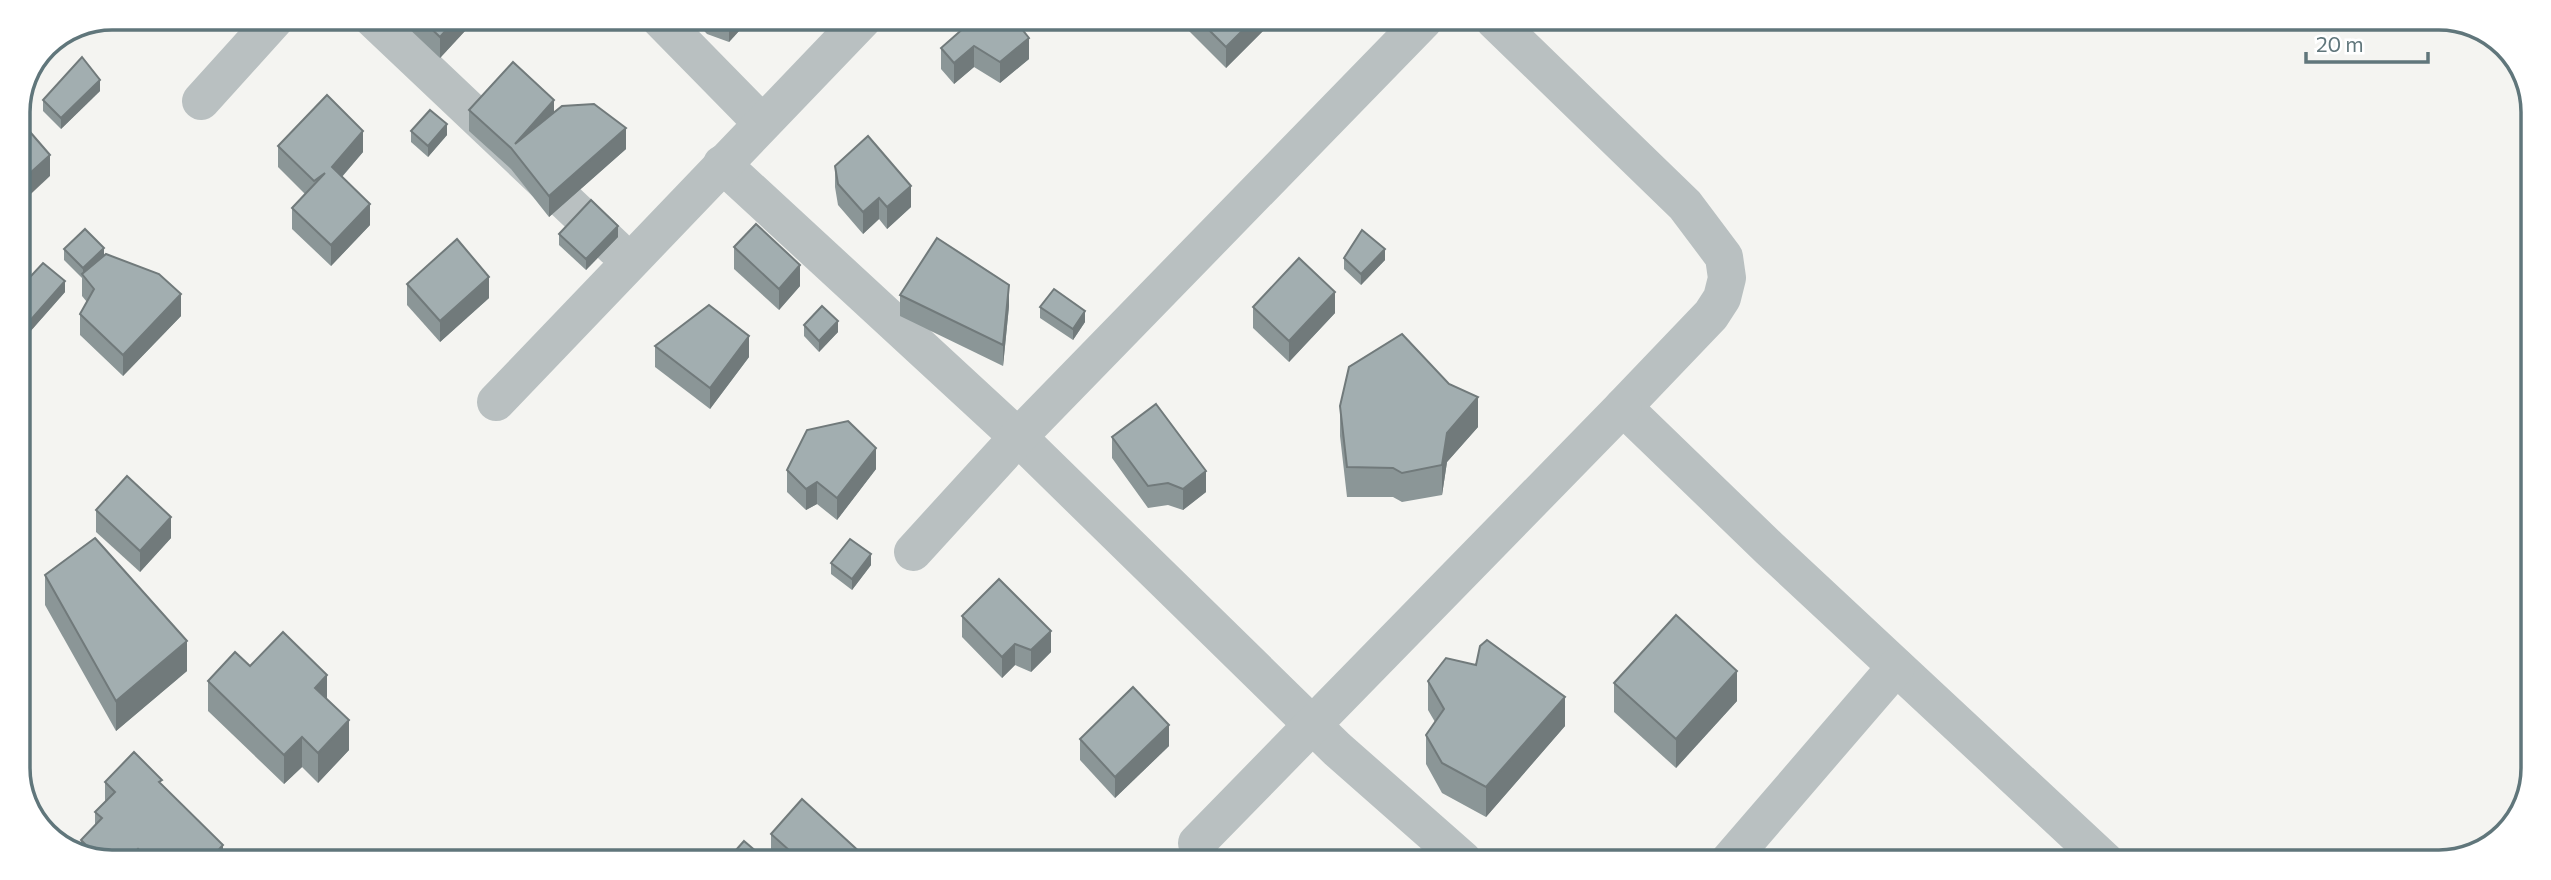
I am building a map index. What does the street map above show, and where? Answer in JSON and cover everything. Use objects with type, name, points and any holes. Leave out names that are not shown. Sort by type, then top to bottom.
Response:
[{"type":"street","points":[[201,101],[265,30]]},
{"type":"street","points":[[385,30],[629,262]]},
{"type":"street","points":[[671,30],[762,123]]},
{"type":"street","points":[[496,402],[852,30]]},
{"type":"street","points":[[913,552],[1018,437],[1414,30]]},
{"type":"street","points":[[1197,843],[1623,407],[1711,315],[1722,299],[1727,278],[1724,257],[1685,205],[1504,30]]},
{"type":"street","points":[[722,164],[1018,437],[1312,725],[1452,850]]},
{"type":"street","points":[[1623,407],[2093,850]]},
{"type":"street","points":[[1738,850],[1896,667]]},
{"type":"building","points":[[433,30],[446,30],[440,37]]},
{"type":"building","points":[[961,30],[1023,30],[1029,38],[1000,62],[974,46],[954,63],[941,48]]},
{"type":"building","points":[[1209,30],[1243,30],[1226,47]]},
{"type":"building","points":[[82,57],[100,80],[61,118],[43,100]]},
{"type":"building","points":[[513,62],[554,100],[515,144],[562,106],[594,104],[626,128],[549,196],[511,148],[469,110]]},
{"type":"building","points":[[327,95],[363,131],[332,167],[370,204],[331,245],[292,208],[325,173],[314,181],[278,146]]},
{"type":"building","points":[[430,110],[447,124],[428,146],[411,131]]},
{"type":"building","points":[[30,132],[50,155],[30,173]]},
{"type":"building","points":[[868,136],[911,186],[887,207],[879,198],[863,212],[838,184],[835,166]]},
{"type":"building","points":[[591,200],[618,226],[586,259],[559,234]]},
{"type":"building","points":[[756,224],[800,265],[779,289],[734,247]]},
{"type":"building","points":[[85,229],[104,248],[83,268],[64,249]]},
{"type":"building","points":[[1362,230],[1385,249],[1361,274],[1344,258]]},
{"type":"building","points":[[937,238],[1009,285],[1003,345],[900,295]]},
{"type":"building","points":[[457,239],[489,277],[440,321],[407,284]]},
{"type":"building","points":[[106,254],[159,274],[181,294],[123,355],[80,314],[94,289],[82,274]]},
{"type":"building","points":[[1299,258],[1335,292],[1289,341],[1253,307]]},
{"type":"building","points":[[43,263],[65,281],[30,321],[30,277]]},
{"type":"building","points":[[1054,289],[1085,311],[1073,329],[1040,307]]},
{"type":"building","points":[[709,305],[749,336],[710,388],[655,346]]},
{"type":"building","points":[[822,306],[838,321],[819,341],[804,325]]},
{"type":"building","points":[[1402,334],[1449,384],[1478,397],[1447,433],[1442,465],[1402,473],[1393,468],[1347,467],[1340,406],[1349,367]]},
{"type":"building","points":[[1156,404],[1206,471],[1183,489],[1168,483],[1148,486],[1112,437]]},
{"type":"building","points":[[848,421],[876,448],[837,498],[817,482],[806,489],[787,470],[807,430]]},
{"type":"building","points":[[127,476],[171,517],[140,551],[96,510]]},
{"type":"building","points":[[95,538],[187,641],[116,701],[45,575]]},
{"type":"building","points":[[850,539],[871,554],[852,579],[831,563]]},
{"type":"building","points":[[999,579],[1051,631],[1031,650],[1015,644],[1002,657],[962,616]]},
{"type":"building","points":[[1676,615],[1737,671],[1676,739],[1614,683]]},
{"type":"building","points":[[283,632],[327,675],[315,688],[349,720],[318,753],[302,737],[284,755],[208,681],[235,652],[250,666]]},
{"type":"building","points":[[1487,640],[1565,697],[1486,787],[1442,763],[1426,735],[1444,709],[1428,681],[1446,658],[1476,665],[1480,646]]},
{"type":"building","points":[[1133,687],[1169,725],[1115,777],[1080,739]]},
{"type":"building","points":[[134,752],[162,780],[159,782],[223,845],[218,850],[112,850],[88,847],[81,840],[102,818],[95,812],[115,792],[105,782]]},
{"type":"building","points":[[802,799],[858,850],[789,850],[771,834]]},
{"type":"building","points":[[744,841],[754,850],[736,850]]}]
